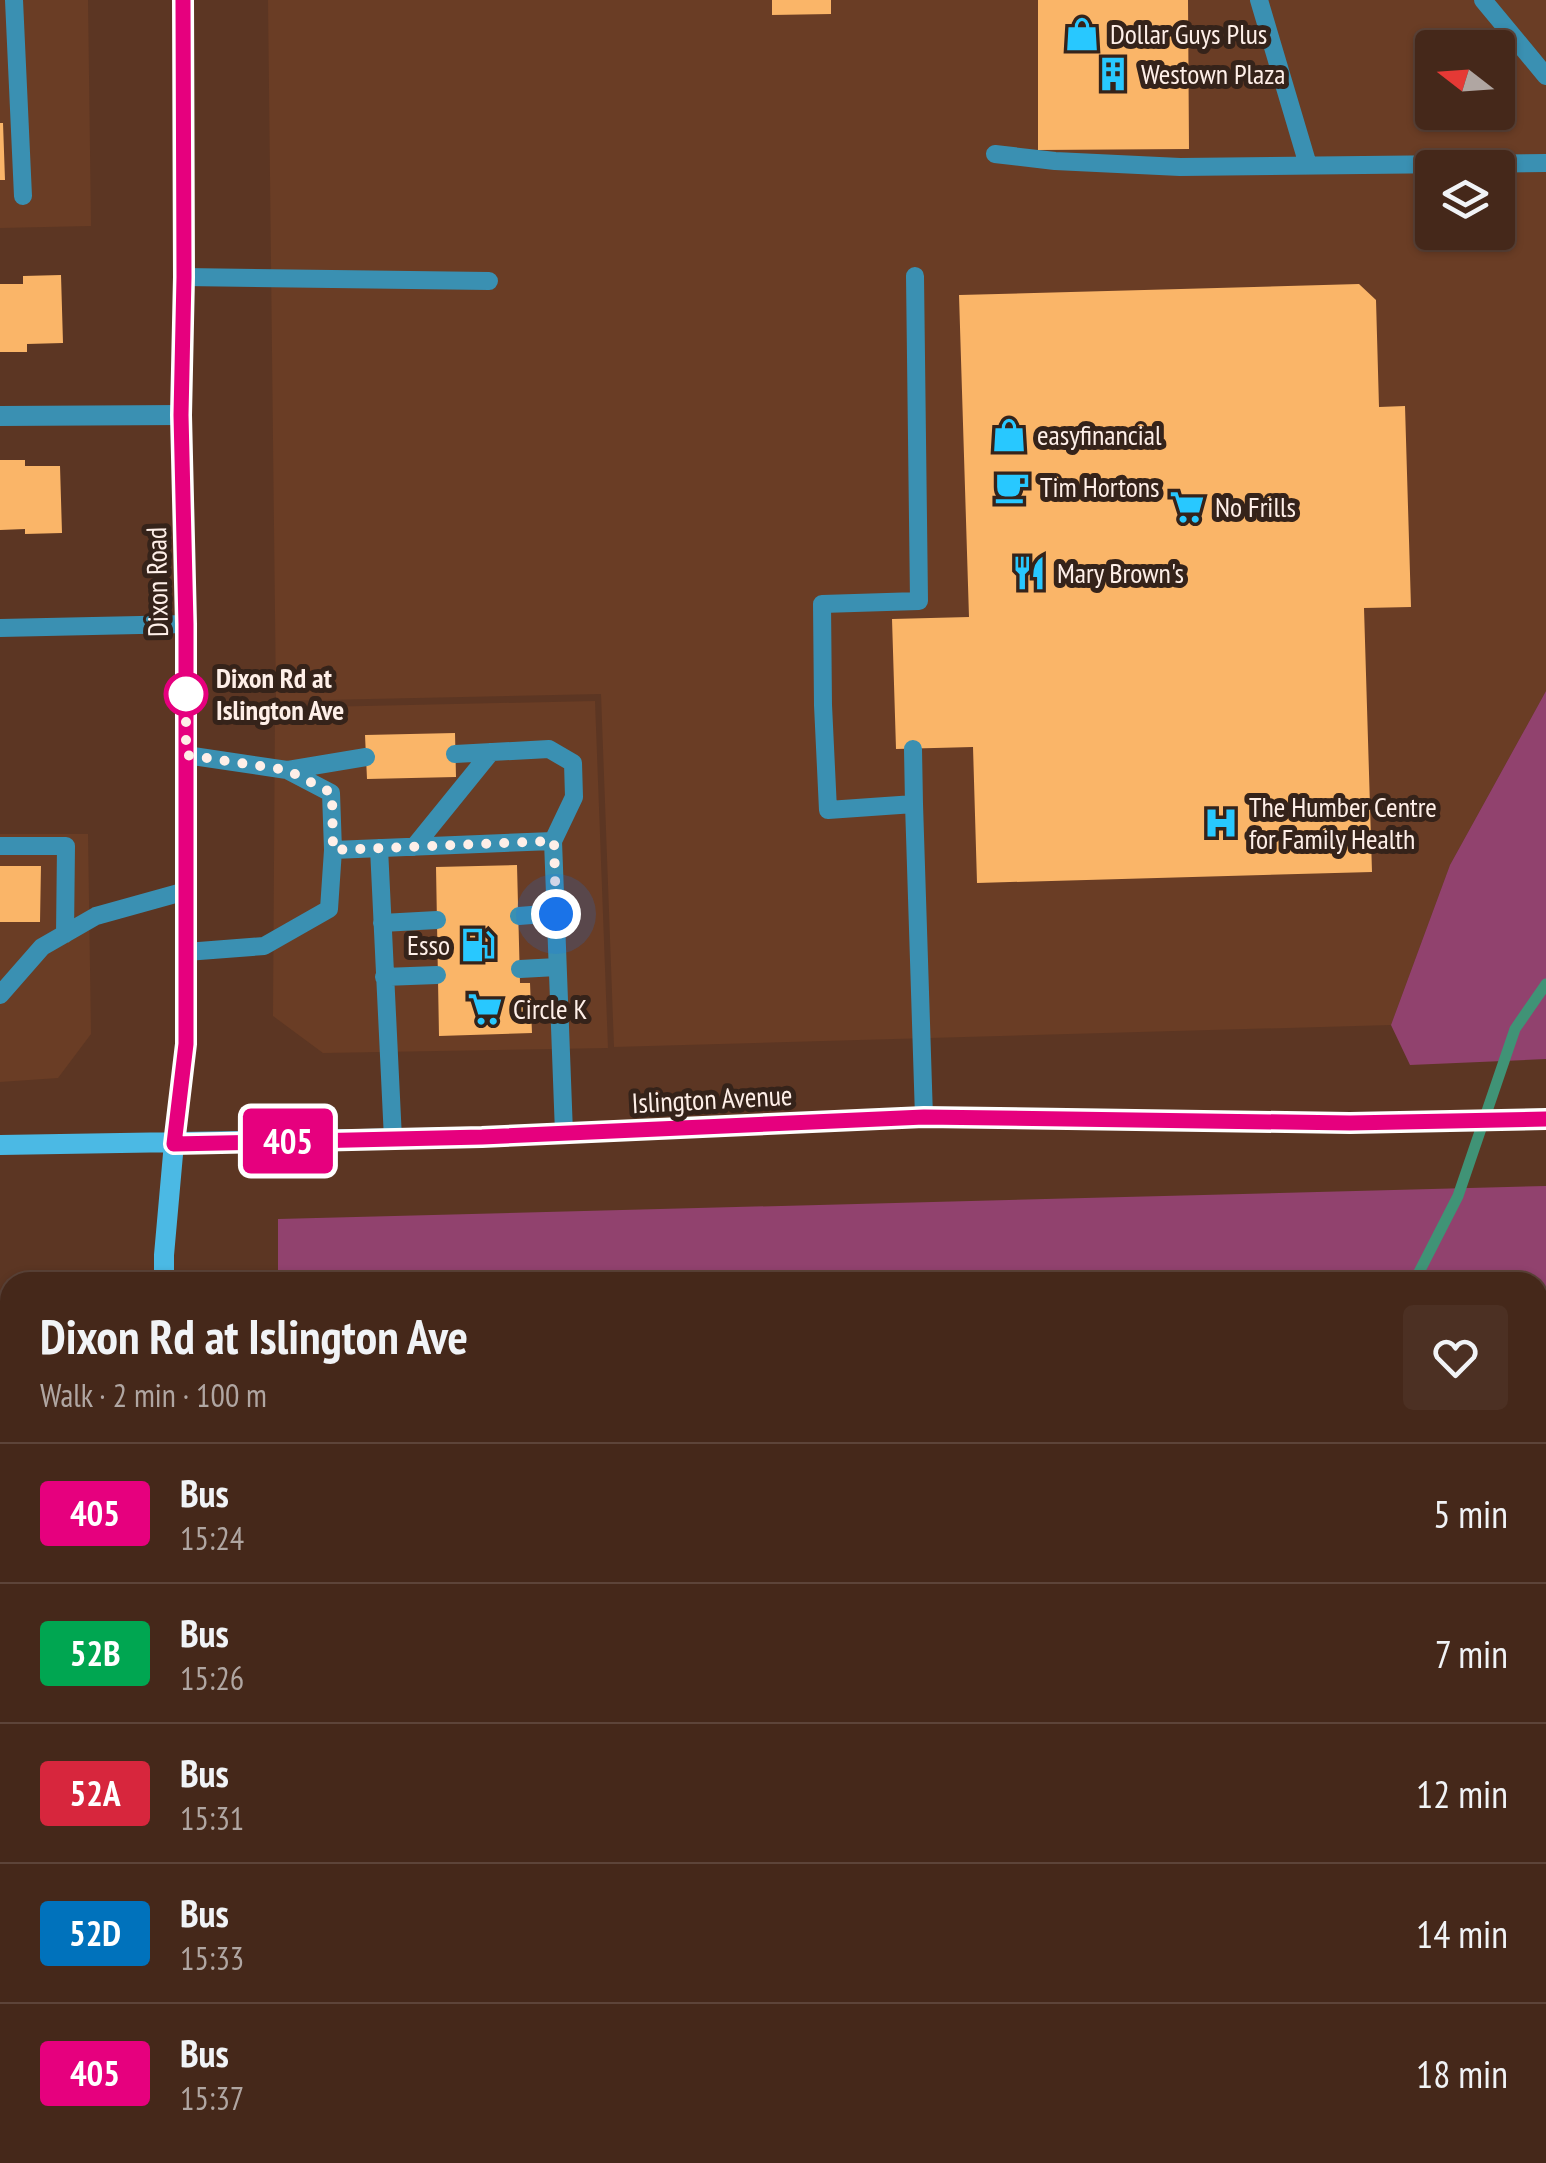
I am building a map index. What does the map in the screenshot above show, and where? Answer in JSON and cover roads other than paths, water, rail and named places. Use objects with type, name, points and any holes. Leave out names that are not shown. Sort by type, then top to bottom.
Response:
[{"type":"main road","name":"Dixon Road","points":[[164,1272],[186,1044],[186,624],[181,415],[183,0]]},
{"type":"main road","name":"Islington Avenue","points":[[0,1145],[393,1139],[924,1117],[1350,1123],[1546,1119]]},
{"type":"street","points":[[0,416],[181,415]]},
{"type":"lane","points":[[14,0],[22,196]]},
{"type":"lane","points":[[1259,0],[1308,165]]},
{"type":"lane","points":[[1483,0],[1546,76]]},
{"type":"lane","points":[[995,154],[1180,167],[1546,163]]},
{"type":"lane","points":[[914,804],[828,810],[822,604],[910,610],[919,602],[915,276]]},
{"type":"lane","points":[[184,277],[489,281]]},
{"type":"lane","points":[[0,628],[186,624]]},
{"type":"lane","points":[[913,748],[924,1117]]},
{"type":"lane","points":[[455,754],[550,749],[572,763],[574,798],[554,841],[564,1133]]},
{"type":"lane","points":[[414,847],[491,752]]},
{"type":"lane","points":[[186,755],[287,770],[366,757]]},
{"type":"lane","points":[[186,952],[264,946],[329,909],[332,793],[287,770]]},
{"type":"lane","points":[[333,850],[554,841]]},
{"type":"lane","points":[[0,846],[66,846],[65,934]]},
{"type":"lane","points":[[379,848],[393,1139]]},
{"type":"lane","points":[[0,995],[42,947],[96,916],[186,891]]},
{"type":"lane","points":[[518,916],[556,914]]},
{"type":"lane","points":[[382,923],[437,920]]},
{"type":"lane","points":[[520,969],[558,966]]},
{"type":"lane","points":[[384,978],[437,975]]},
{"type":"waterway","points":[[1419,1272],[1458,1196],[1515,1029],[1546,984]]},
{"type":"place","name":"Dollar Guys Plus","points":[[1082,34]]},
{"type":"place","name":"Westown Plaza","points":[[1113,74]]},
{"type":"place","name":"easyfinancial","points":[[1009,435]]},
{"type":"place","name":"Tim Hortons","points":[[1012,487]]},
{"type":"place","name":"No Frills","points":[[1187,507]]},
{"type":"place","name":"Mary Brown's","points":[[1029,573]]},
{"type":"place","name":"Dixon Rd at Islington Ave","points":[[186,694]]},
{"type":"place","name":"The Humber Centre for Family Health","points":[[1221,823]]},
{"type":"place","name":"Esso","points":[[478,945]]},
{"type":"place","name":"Circle K","points":[[485,1009]]}]
